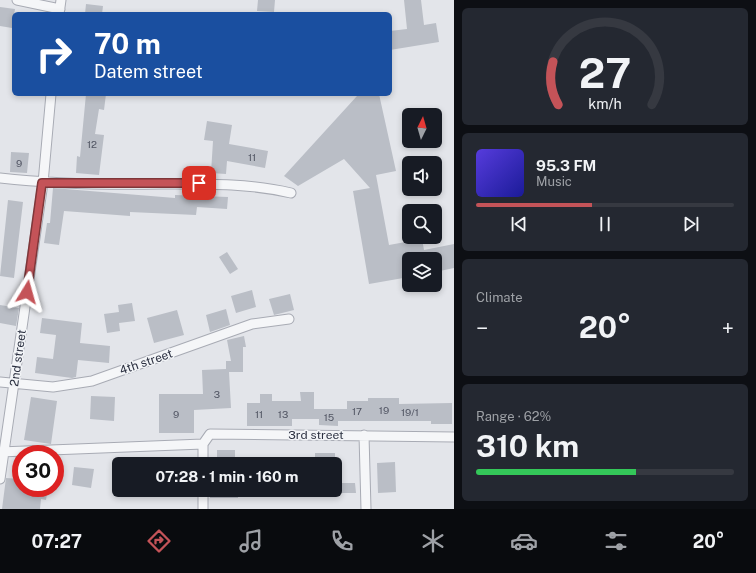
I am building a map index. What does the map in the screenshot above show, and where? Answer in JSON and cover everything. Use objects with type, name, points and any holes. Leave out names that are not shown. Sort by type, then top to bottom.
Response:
[{"type":"street","points":[[17,0],[60,8]]},
{"type":"street","name":"2nd street","points":[[0,479],[2,453],[14,385],[42,183],[51,96]]},
{"type":"street","points":[[0,178],[42,183],[199,183],[264,187],[291,193]]},
{"type":"street","name":"4th street","points":[[0,382],[14,385],[53,387],[92,381],[252,324],[289,319]]},
{"type":"street","name":"3rd street","points":[[203,444],[210,434],[364,435],[454,438]]},
{"type":"street","points":[[364,435],[366,509]]},
{"type":"street","points":[[2,453],[203,444],[203,457]]},
{"type":"street","points":[[203,497],[203,509]]},
{"type":"building","points":[[258,0],[275,0],[274,12],[257,11]]},
{"type":"building","points":[[404,0],[421,0],[424,25],[436,23],[439,42],[392,50],[392,31],[407,29]]},
{"type":"building","points":[[86,4],[103,6],[102,12],[85,12]]},
{"type":"building","points":[[0,7],[15,9],[15,12],[12,12],[12,28],[0,26]]},
{"type":"building","points":[[86,96],[106,96],[104,110],[99,109],[95,134],[104,135],[99,175],[76,173],[77,156],[80,157]]},
{"type":"building","points":[[357,96],[379,96],[396,171],[376,175],[389,245],[402,243],[402,244],[423,244],[424,250],[454,244],[454,268],[442,271],[442,252],[402,252],[402,278],[369,284],[353,191],[370,188],[344,159],[298,186],[284,176]]},
{"type":"building","points":[[207,121],[232,125],[229,144],[268,151],[265,168],[227,161],[226,174],[211,173],[213,141],[204,140]]},
{"type":"building","points":[[11,152],[29,153],[27,173],[10,172]]},
{"type":"building","points":[[53,188],[175,198],[175,195],[228,197],[227,209],[197,207],[196,215],[130,212],[130,216],[64,211],[59,245],[44,243],[47,223],[50,223]]},
{"type":"building","points":[[8,200],[23,202],[14,278],[0,276]]},
{"type":"building","points":[[227,252],[238,269],[230,274],[219,257]]},
{"type":"building","points":[[252,290],[256,307],[236,313],[231,296]]},
{"type":"building","points":[[290,294],[294,310],[274,315],[269,299]]},
{"type":"building","points":[[132,303],[135,321],[119,323],[120,331],[107,333],[104,314],[119,312],[118,305]]},
{"type":"building","points":[[0,305],[19,308],[16,326],[0,323]]},
{"type":"building","points":[[226,309],[230,325],[210,332],[206,315]]},
{"type":"building","points":[[177,310],[184,335],[154,343],[147,318]]},
{"type":"building","points":[[42,318],[82,323],[80,343],[110,346],[109,363],[78,360],[76,377],[72,378],[35,373],[37,357],[53,359],[56,335],[40,333]]},
{"type":"building","points":[[244,336],[246,347],[243,347],[243,372],[229,372],[231,408],[194,410],[194,433],[159,433],[159,394],[203,394],[202,370],[226,369],[226,361],[231,361],[227,340]]},
{"type":"building","points":[[300,392],[314,392],[314,409],[347,409],[347,401],[368,401],[368,398],[399,398],[399,404],[452,403],[452,424],[431,424],[431,421],[338,421],[338,426],[319,425],[319,419],[292,419],[292,426],[247,426],[247,403],[260,403],[260,394],[272,394],[272,401],[301,401]]},
{"type":"building","points":[[91,396],[115,397],[114,421],[90,419]]},
{"type":"building","points":[[31,397],[57,401],[51,444],[24,440]]},
{"type":"building","points":[[217,450],[235,450],[235,457],[217,457]]},
{"type":"building","points":[[315,453],[335,453],[335,457],[315,457]]},
{"type":"building","points":[[395,462],[396,492],[378,493],[377,463]]},
{"type":"building","points":[[74,467],[94,469],[91,488],[72,485]]},
{"type":"building","points":[[6,478],[12,478],[12,497],[46,497],[46,500],[41,499],[40,509],[2,509]]},
{"type":"building","points":[[342,483],[355,483],[356,493],[342,493]]},
{"type":"building","points":[[210,497],[238,497],[238,498]]},
{"type":"route","points":[[27,292],[42,183],[199,183]]}]
